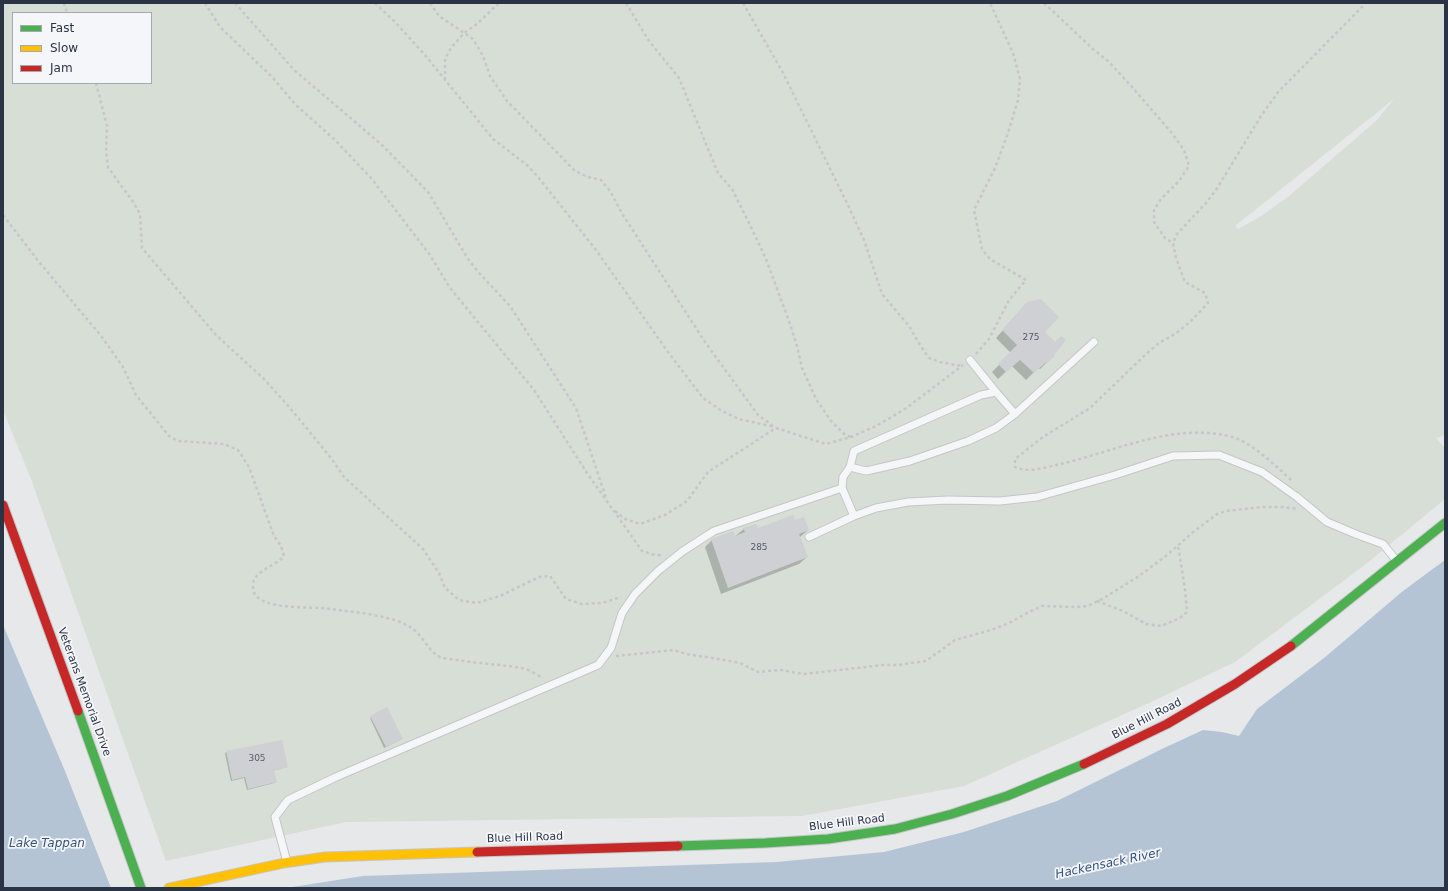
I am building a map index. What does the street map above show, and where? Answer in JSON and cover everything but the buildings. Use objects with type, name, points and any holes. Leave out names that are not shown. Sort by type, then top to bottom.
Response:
[{"type":"street","name":"Veterans Memorial Drive","points":[[3,505],[52,636],[141,888]]},
{"type":"street","name":"Blue Hill Road","points":[[169,888],[287,862],[325,857],[765,843],[828,839],[895,828],[952,814],[1007,796],[1080,766],[1166,724],[1235,684],[1298,641],[1445,523]]},
{"type":"lane","points":[[850,467],[866,471],[910,461],[968,441],[996,428],[1015,414],[1094,342]]},
{"type":"lane","points":[[970,360],[1015,414]]},
{"type":"lane","points":[[854,516],[842,488],[843,476],[850,467],[854,451],[981,395],[996,392]]},
{"type":"lane","points":[[809,537],[854,516],[876,508],[908,502],[948,500],[1000,501],[1037,497],[1115,475],[1173,456],[1219,455],[1262,472],[1297,497],[1327,522],[1382,544],[1398,561]]},
{"type":"lane","points":[[287,862],[275,816],[288,800],[598,665],[611,648],[622,613],[635,594],[658,571],[683,552],[714,531],[842,488]]},
{"type":"path","points":[[205,3],[220,27],[272,77],[296,105],[336,141],[370,178],[430,255],[450,288],[534,390],[607,502],[642,551],[655,555],[668,554]]},
{"type":"path","points":[[235,3],[294,70],[383,146],[428,192],[468,258],[480,274],[510,306],[576,408],[607,502]]},
{"type":"path","points":[[375,3],[420,50],[493,139],[527,165],[538,177],[596,250],[668,352],[703,398],[722,411],[740,419],[776,428],[826,444],[851,437],[876,426],[905,409],[970,360],[989,339],[1009,300],[1026,280],[990,259],[982,249],[974,210],[995,168],[1008,133],[1018,100],[1020,79],[1013,53],[990,3]]},
{"type":"path","points":[[430,3],[439,16],[473,39],[483,56],[490,76],[507,101],[575,171],[588,177],[600,180],[610,191],[638,240],[705,342],[758,415],[776,428]]},
{"type":"path","points":[[445,80],[445,59],[451,48],[464,33],[477,24],[499,3]]},
{"type":"path","points":[[626,3],[649,41],[679,78],[718,173],[732,190],[766,259],[793,333],[802,368],[816,399],[831,421],[844,434],[851,437]]},
{"type":"path","points":[[743,3],[784,72],[847,203],[864,240],[882,294],[909,326],[929,358],[940,362],[961,366]]},
{"type":"path","points":[[1044,3],[1109,62],[1171,132],[1184,150],[1189,166],[1179,180],[1161,199],[1154,210],[1154,222],[1164,238],[1173,243],[1177,234],[1216,190],[1261,116],[1279,91],[1366,3]]},
{"type":"path","points":[[96,84],[107,126],[106,151],[108,168],[132,200],[140,214],[142,248],[216,335],[264,379],[290,408],[344,477],[423,549],[439,573],[445,588],[459,600],[477,603],[500,596],[539,577],[550,576],[566,599],[582,604],[602,603],[626,596]]},
{"type":"path","points":[[612,508],[625,519],[640,524],[665,515],[687,501],[708,472],[776,428]]},
{"type":"path","points":[[1097,601],[1123,611],[1146,624],[1161,626],[1180,618],[1186,612],[1185,589],[1178,545]]},
{"type":"shaded area","points":[[3,3],[1445,3],[1445,435],[1436,438],[1445,448],[1445,499],[1366,564],[1235,662],[1151,702],[964,786],[802,816],[346,822],[166,861],[31,479],[3,410]],"holes":[[[1394,99],[1376,121],[1289,196],[1260,217],[1238,229],[1235,226]]]},
{"type":"water","name":"Hackensack River","points":[[1445,560],[1445,888],[286,888],[363,876],[776,862],[884,852],[964,832],[1057,801],[1203,730],[1239,736],[1257,709],[1324,658],[1403,591]]},
{"type":"water","name":"Lake Tappan","points":[[3,625],[65,771],[111,888],[3,888]]},
{"type":"traffic: fast","points":[[1291,646],[1445,523]]},
{"type":"traffic: fast","points":[[78,711],[141,888]]},
{"type":"traffic: fast","points":[[678,846],[828,839],[895,829],[952,814],[1007,796],[1084,764]]},
{"type":"traffic: slow","points":[[169,888],[284,863],[325,857],[477,852]]},
{"type":"traffic: jam","points":[[3,505],[78,711]]},
{"type":"traffic: jam","points":[[1084,764],[1167,724],[1235,684],[1291,646]]},
{"type":"traffic: jam","points":[[477,852],[678,846]]}]
